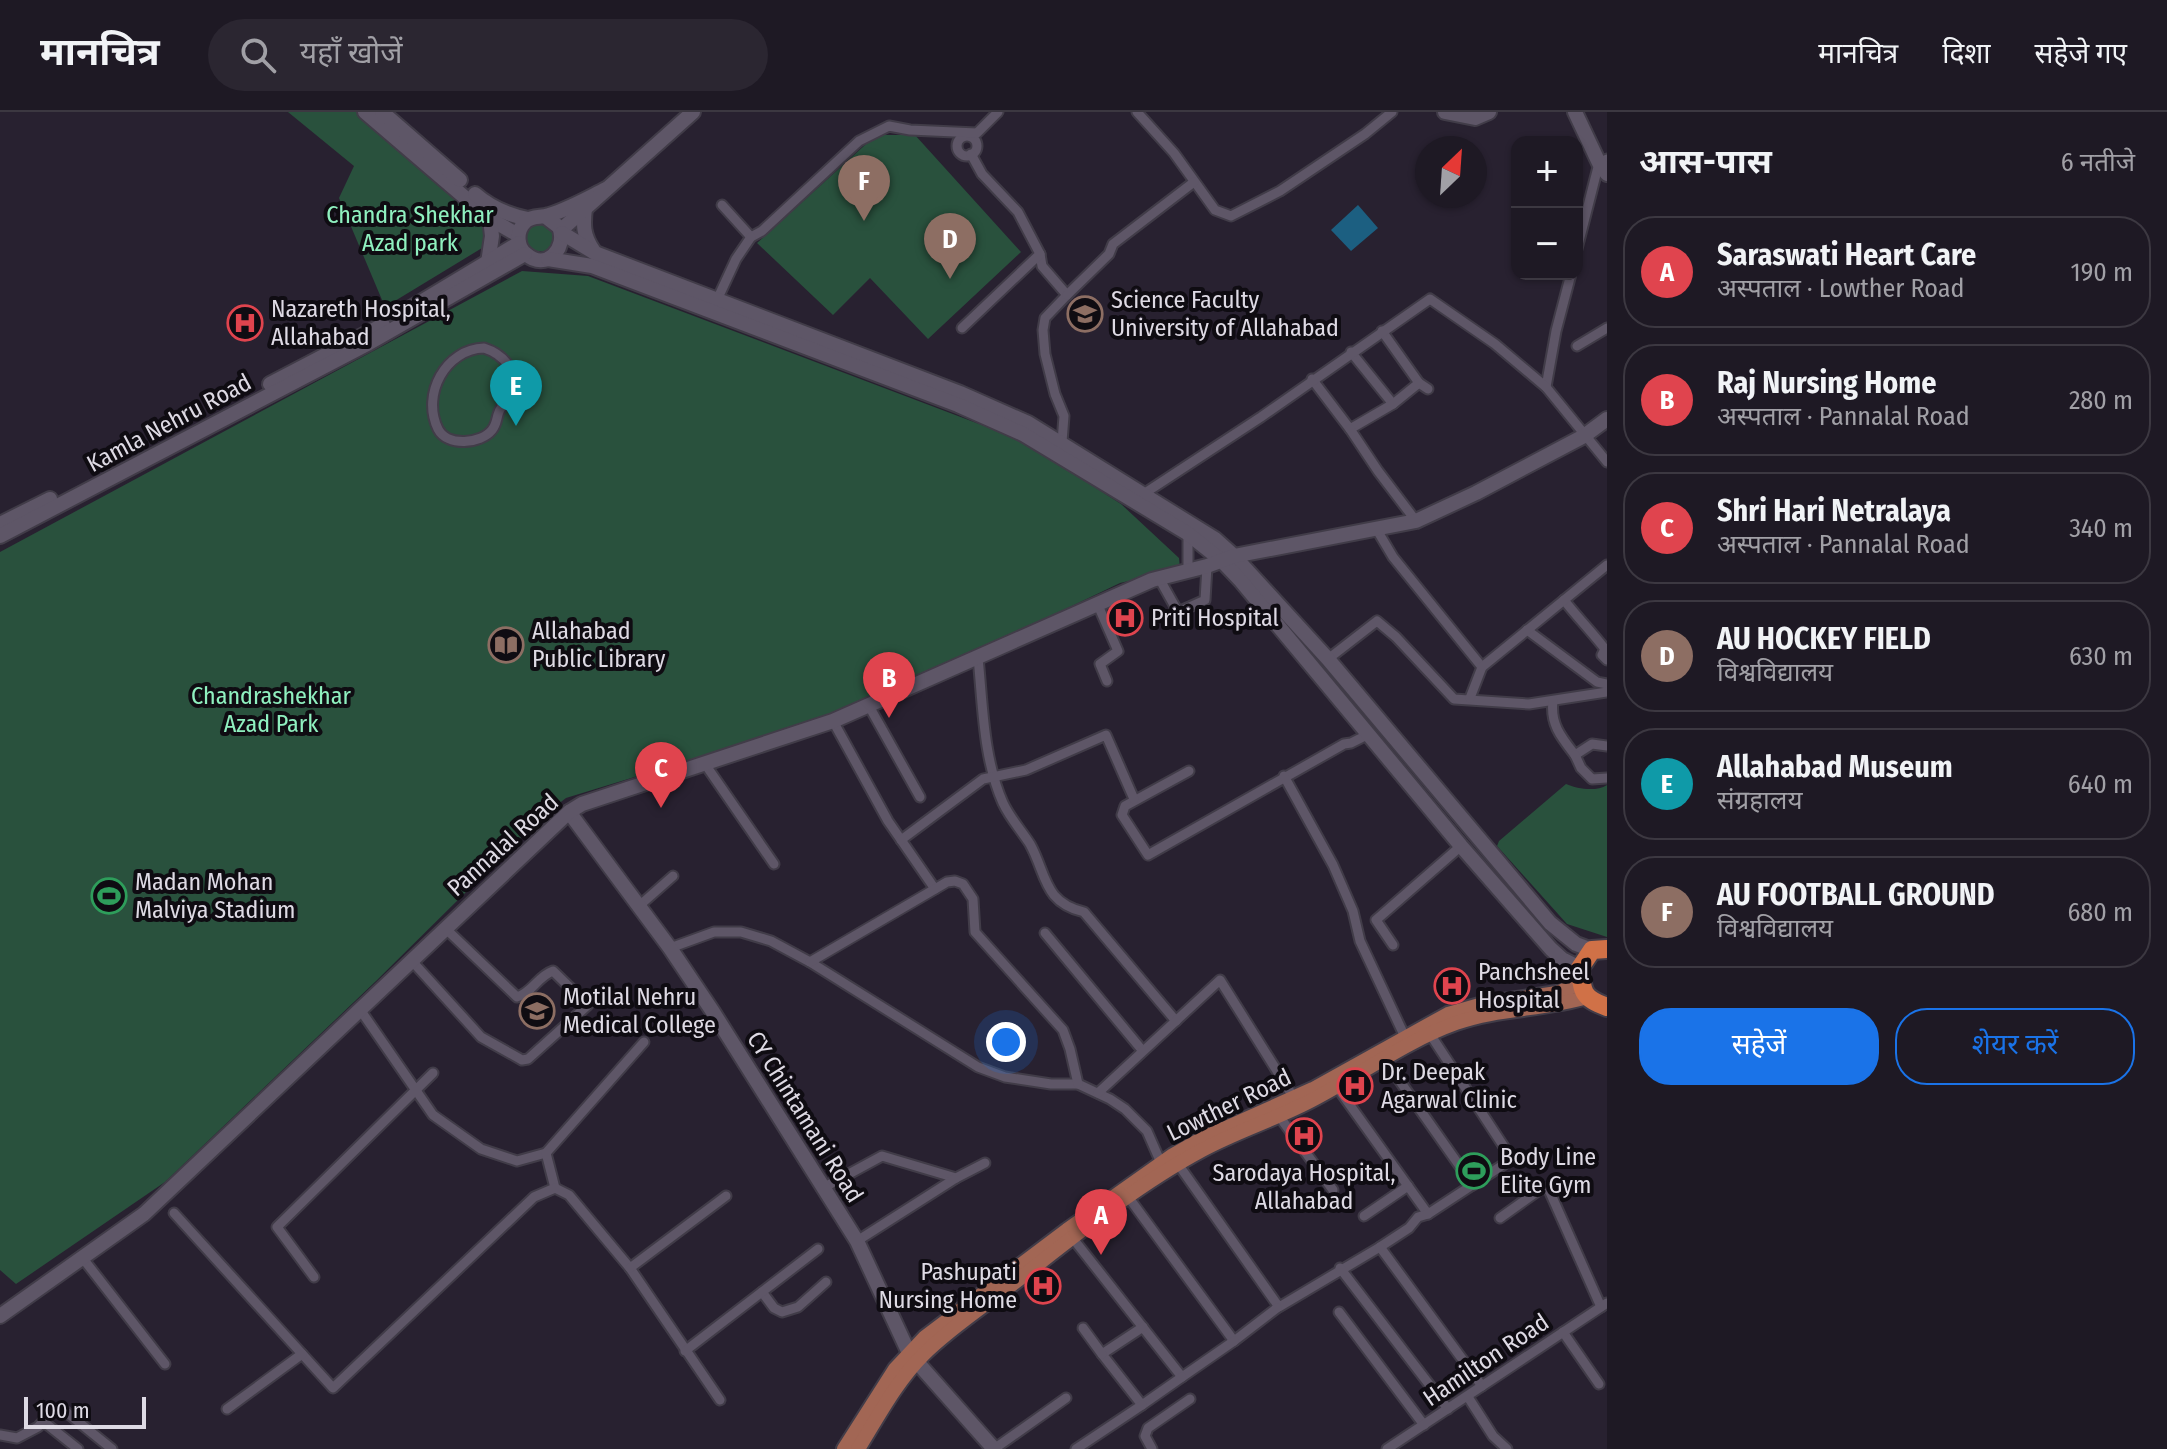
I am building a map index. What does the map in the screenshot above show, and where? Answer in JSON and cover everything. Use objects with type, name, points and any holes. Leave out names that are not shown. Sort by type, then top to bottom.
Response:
[{"type":"highway","points":[[1600,950],[1582,983],[1607,1007]]},
{"type":"main road","name":"Lowther Road","points":[[844,1449],[881,1388],[941,1324],[1070,1234],[1161,1163],[1201,1139],[1294,1098],[1448,1014],[1465,1008],[1557,993],[1582,983]]},
{"type":"main road","name":"Lowther Road","points":[[1070,1234],[1178,1164],[1337,1087],[1430,1034],[1469,1019],[1551,1007],[1582,983]]},
{"type":"main road","name":"Lowther Road","points":[[858,1449],[913,1357]]},
{"type":"street","points":[[365,112],[521,244],[535,260],[592,266],[958,405],[1023,434],[1188,528]]},
{"type":"street","points":[[382,112],[486,203],[506,213],[528,219],[546,217],[606,189]]},
{"type":"street","points":[[548,259],[560,248],[562,232],[585,208],[693,112]]},
{"type":"street","points":[[717,300],[736,259],[751,237],[762,231],[859,141],[889,126],[977,133],[998,112]]},
{"type":"street","points":[[1137,112],[1174,153],[1219,213],[1236,214],[1280,191],[1365,134],[1392,112]]},
{"type":"street","points":[[1445,112],[1475,118],[1489,112]]},
{"type":"street","points":[[1575,112],[1604,165],[1583,230]]},
{"type":"street","points":[[971,154],[982,174],[1018,212],[1040,254],[1042,266],[1067,295]]},
{"type":"street","points":[[1062,442],[1064,416],[1051,381],[1043,330],[1045,318],[1109,254],[1113,244],[1194,182]]},
{"type":"street","points":[[722,205],[751,237]]},
{"type":"street","points":[[585,208],[585,239],[595,253]]},
{"type":"street","points":[[546,217],[554,221],[562,232],[595,253],[960,393],[1028,423],[1145,493],[1188,528],[1328,659],[1550,923],[1576,944],[1600,950]]},
{"type":"street","points":[[488,263],[492,236],[490,219]]},
{"type":"street","points":[[521,244],[521,226],[528,219]]},
{"type":"street","name":"Kamla Nehru Road","points":[[1,526],[383,325],[521,244]]},
{"type":"street","name":"Kamla Nehru Road","points":[[1,526],[369,343],[521,244]]},
{"type":"street","points":[[962,328],[1040,254]]},
{"type":"street","points":[[1546,387],[1569,280]]},
{"type":"street","points":[[1145,493],[1261,417],[1430,299],[1495,344],[1546,387],[1607,462]]},
{"type":"street","points":[[1577,346],[1607,328]]},
{"type":"street","points":[[1350,429],[1423,386],[1382,331]]},
{"type":"street","points":[[484,348],[499,353],[507,363],[514,376],[512,396],[499,410],[497,423],[491,432],[477,439],[462,441],[448,438],[439,430],[431,398],[446,365],[468,349],[484,348]]},
{"type":"street","points":[[1351,352],[1393,404]]},
{"type":"street","points":[[1312,379],[1416,521]]},
{"type":"street","name":"Pannalal Road","points":[[0,1316],[144,1214],[359,1008],[569,812],[582,804],[833,721],[1131,587],[1221,561],[1416,521],[1584,436],[1607,419]]},
{"type":"street","points":[[1188,528],[1188,571]]},
{"type":"street","points":[[1377,530],[1393,557],[1482,667]]},
{"type":"street","points":[[1159,578],[1178,612],[1205,600],[1221,561]]},
{"type":"street","points":[[1221,561],[1461,846],[1582,983]]},
{"type":"street","points":[[1470,698],[1482,667],[1607,565]]},
{"type":"street","points":[[1564,600],[1605,649],[1602,655],[1607,660]]},
{"type":"street","points":[[1097,603],[1118,651],[1100,664],[1107,681]]},
{"type":"street","points":[[1328,659],[1377,621],[1454,699],[1529,704],[1607,692]]},
{"type":"street","points":[[1527,630],[1597,682],[1607,684]]},
{"type":"street","points":[[978,658],[986,735],[995,777],[1003,802],[1030,845],[1048,888],[1057,901],[1084,912],[1176,1021]]},
{"type":"street","points":[[1553,701],[1551,716],[1557,731],[1581,768],[1592,779],[1607,778]]},
{"type":"street","points":[[869,706],[920,797]]},
{"type":"street","points":[[833,721],[901,840],[935,889]]},
{"type":"street","points":[[1189,771],[1125,806],[1122,815],[1148,855],[1284,776],[1369,734]]},
{"type":"street","points":[[901,840],[983,779],[1026,770],[1106,735],[1134,799]]},
{"type":"street","points":[[1575,755],[1592,744],[1607,746]]},
{"type":"street","points":[[705,764],[774,864]]},
{"type":"street","points":[[1284,776],[1333,865],[1353,911],[1360,941],[1405,1037]]},
{"type":"street","name":"CY Chintamani Road","points":[[569,812],[670,948],[713,1012],[857,1241],[913,1357],[994,1449]]},
{"type":"street","points":[[1393,945],[1376,920],[1461,846]]},
{"type":"street","points":[[639,906],[673,876]]},
{"type":"street","points":[[810,962],[947,882],[963,884],[973,899],[975,932],[1063,1030],[1078,1084]]},
{"type":"street","points":[[411,960],[481,1037],[522,1060],[528,1059],[588,1005],[553,971],[525,995],[517,997],[445,928]]},
{"type":"street","points":[[670,948],[714,932],[741,932],[771,941],[978,1067],[1005,1077],[1051,1084],[1078,1084],[1098,1093],[1125,1109],[1147,1131],[1161,1163]]},
{"type":"street","points":[[1045,933],[1142,1050]]},
{"type":"street","points":[[1098,1093],[1220,980],[1294,1098]]},
{"type":"street","points":[[359,1008],[433,1115],[481,1149],[517,1161],[546,1153],[644,1042]]},
{"type":"street","points":[[1178,1164],[1279,1307],[1380,1247],[1409,1228],[1418,1217],[1428,1214],[1512,1159],[1430,1034]]},
{"type":"street","points":[[1385,1060],[1473,1185]]},
{"type":"street","points":[[314,1277],[277,1227],[433,1073]]},
{"type":"street","points":[[1337,1087],[1428,1214]]},
{"type":"street","points":[[1279,1116],[1333,1190]]},
{"type":"street","points":[[546,1153],[555,1188],[569,1195],[630,1268],[720,1400]]},
{"type":"street","points":[[823,1188],[882,1156],[956,1178]]},
{"type":"street","points":[[857,1241],[985,1163]]},
{"type":"street","points":[[1364,1216],[1408,1186]]},
{"type":"street","points":[[174,1213],[333,1388],[534,1197],[555,1188]]},
{"type":"street","points":[[1500,1218],[1542,1188],[1549,1190],[1604,1305]]},
{"type":"street","points":[[630,1268],[726,1196]]},
{"type":"street","points":[[1129,1198],[1234,1341]]},
{"type":"street","points":[[1070,1234],[1182,1377]]},
{"type":"street","points":[[1380,1247],[1482,1386]]},
{"type":"street","points":[[685,1351],[818,1249]]},
{"type":"street","points":[[81,1256],[165,1364]]},
{"type":"street","points":[[1340,1268],[1448,1409]]},
{"type":"street","points":[[762,1292],[774,1308],[782,1312],[798,1307],[826,1282]]},
{"type":"street","name":"Hamilton Road","points":[[1387,1449],[1604,1305]]},
{"type":"street","points":[[1076,1449],[1277,1308]]},
{"type":"street","points":[[1339,1312],[1424,1425]]},
{"type":"street","points":[[1102,1354],[1143,1327]]},
{"type":"street","points":[[1083,1328],[1142,1405]]},
{"type":"street","points":[[1563,1332],[1599,1384]]},
{"type":"street","points":[[227,1409],[302,1354]]},
{"type":"street","points":[[1468,1397],[1493,1436],[1507,1449]]},
{"type":"street","points":[[994,1449],[1066,1398]]},
{"type":"street","points":[[1152,1449],[1145,1436],[1148,1428],[1190,1399]]},
{"type":"street","points":[[0,1435],[17,1438],[44,1422],[52,1411],[65,1411],[112,1449]]},
{"type":"street","points":[[44,1422],[78,1449]]},
{"type":"green space","name":"Chandra Shekhar Azad park","points":[[288,112],[358,112],[483,221],[487,245],[385,307],[339,198],[354,166]]},
{"type":"green space","points":[[876,135],[915,135],[1021,252],[928,339],[870,278],[833,315],[757,243]]},
{"type":"green space","points":[[538,220],[556,233],[552,248],[545,252],[530,250],[525,244],[525,228]]},
{"type":"green space","name":"Chandrashekhar Azad Park","points":[[522,271],[588,276],[1026,443],[1121,504],[1179,558],[1180,569],[1120,583],[857,709],[566,798],[544,815],[165,1182],[16,1284],[0,1270],[0,552]]},
{"type":"green space","points":[[1566,784],[1587,789],[1607,785],[1607,937],[1567,924],[1497,846]]},
{"type":"water","points":[[1358,205],[1378,228],[1351,251],[1331,230]]},
{"type":"place","name":"AU FOOTBALL GROUND","points":[[864,221]]},
{"type":"place","name":"AU HOCKEY FIELD","points":[[950,279]]},
{"type":"place","name":"Science Faculty University of Allahabad","points":[[1085,314]]},
{"type":"place","name":"Nazareth Hospital, Allahabad","points":[[245,323]]},
{"type":"place","name":"Allahabad Museum","points":[[516,426]]},
{"type":"place","name":"Priti Hospital","points":[[1125,618]]},
{"type":"place","name":"Allahabad Public Library","points":[[506,645]]},
{"type":"place","name":"Raj Nursing Home","points":[[889,718]]},
{"type":"place","name":"Shri Hari Netralaya","points":[[661,808]]},
{"type":"place","name":"Madan Mohan Malviya Stadium","points":[[109,896]]},
{"type":"place","name":"Panchsheel Hospital","points":[[1452,986]]},
{"type":"place","name":"Motilal Nehru Medical College","points":[[537,1011]]},
{"type":"place","name":"Dr. Deepak Agarwal Clinic","points":[[1355,1086]]},
{"type":"place","name":"Sarodaya Hospital, Allahabad","points":[[1304,1136]]},
{"type":"place","name":"Body Line Elite Gym","points":[[1474,1171]]},
{"type":"place","name":"Saraswati Heart Care","points":[[1101,1255]]},
{"type":"place","name":"Pashupati Nursing Home","points":[[1043,1286]]}]
